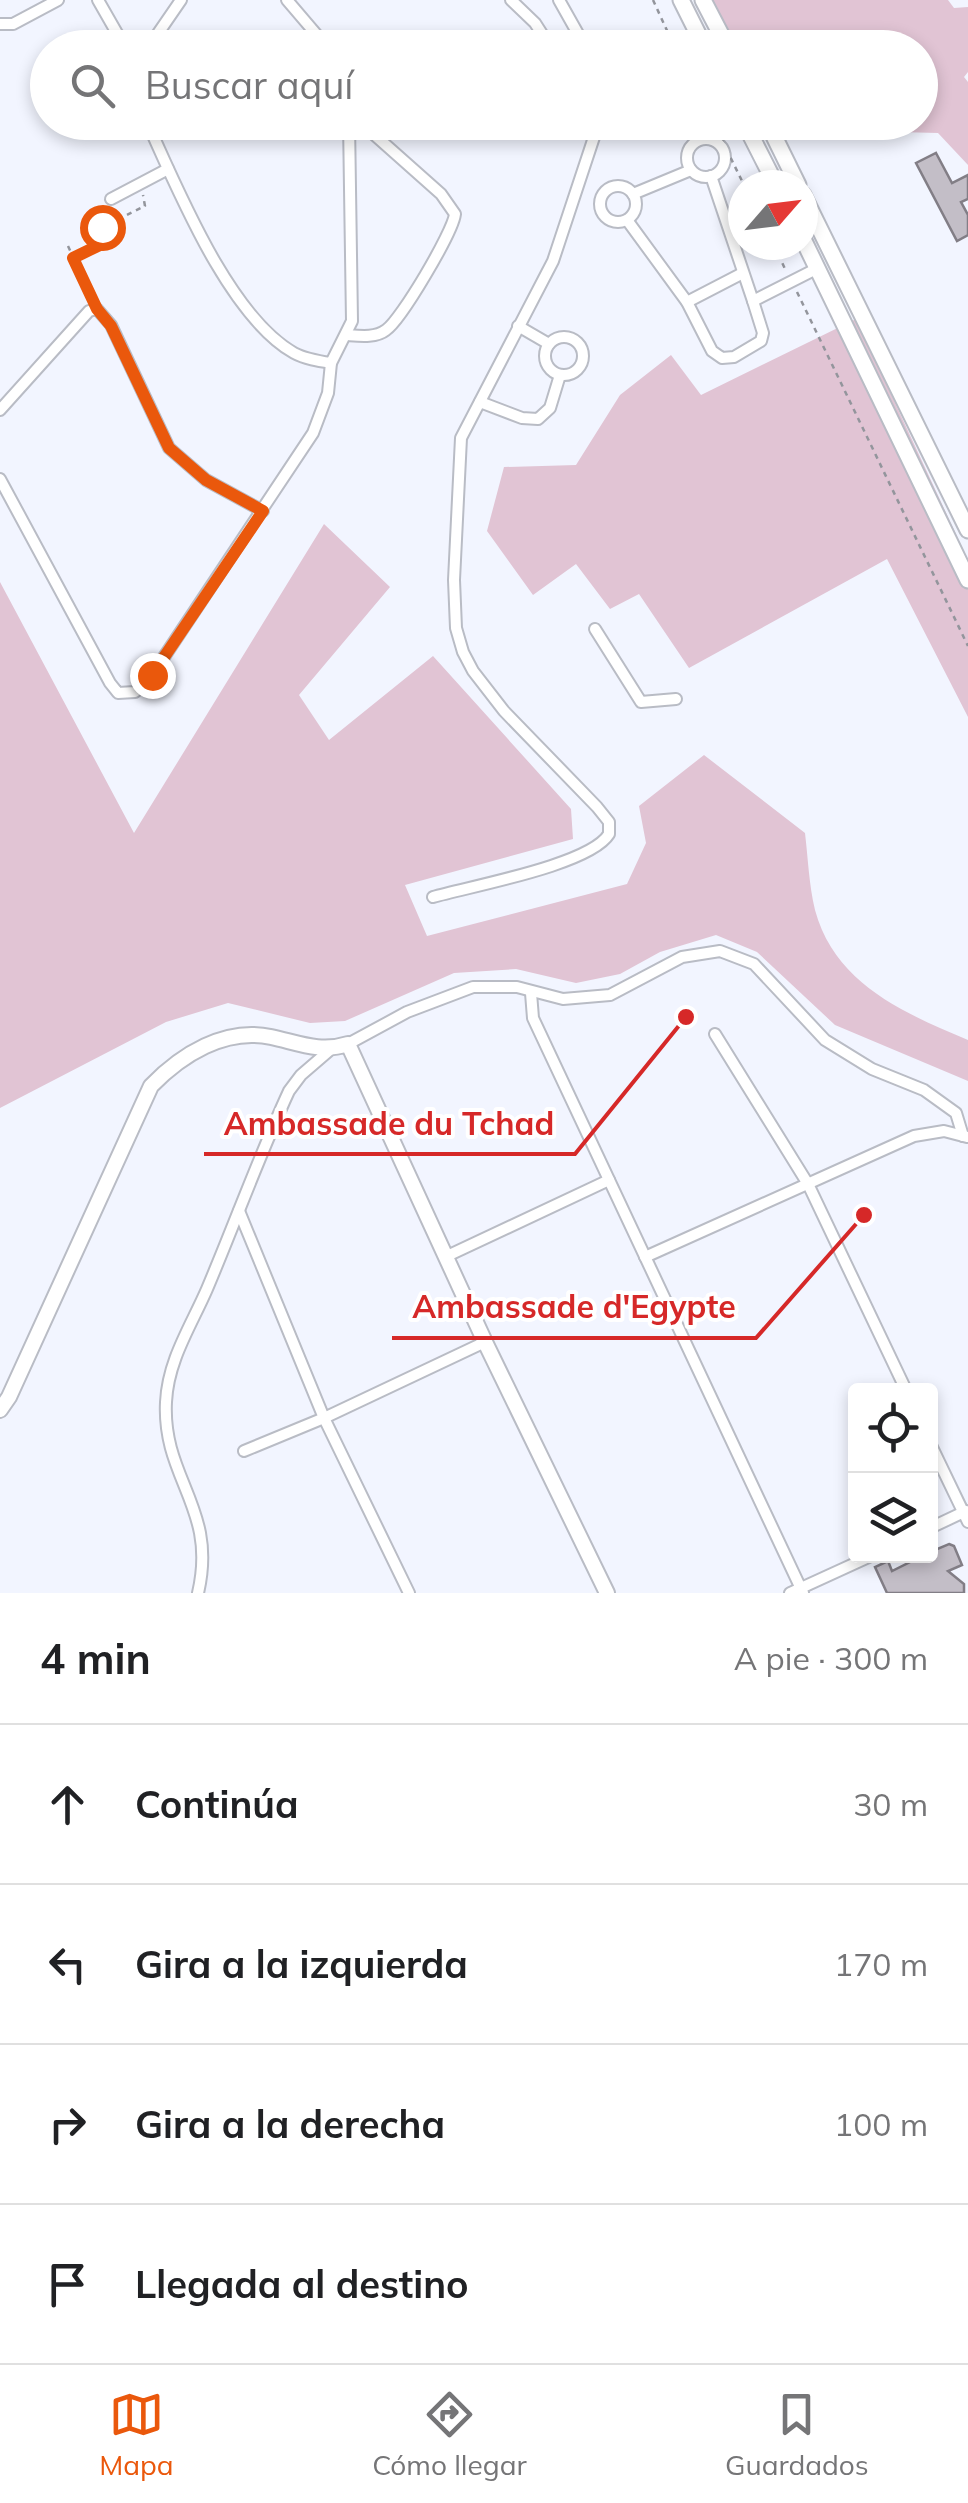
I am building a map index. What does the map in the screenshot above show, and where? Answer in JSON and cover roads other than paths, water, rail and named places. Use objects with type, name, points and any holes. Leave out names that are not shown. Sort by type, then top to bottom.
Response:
[{"type":"main road","points":[[682,0],[697,30]]},
{"type":"main road","points":[[703,0],[719,30]]},
{"type":"main road","points":[[753,140],[768,170]]},
{"type":"main road","points":[[776,140],[791,170]]},
{"type":"main road","points":[[818,225],[968,530]]},
{"type":"main road","points":[[814,260],[961,548],[968,580]]},
{"type":"street","points":[[0,24],[14,24],[58,0]]},
{"type":"street","points":[[98,0],[115,30]]},
{"type":"street","points":[[158,30],[181,0]]},
{"type":"street","points":[[287,0],[313,30]]},
{"type":"street","points":[[512,0],[539,30]]},
{"type":"street","points":[[559,0],[576,30]]},
{"type":"street","points":[[155,140],[216,264],[247,309],[274,339],[296,354],[331,363]]},
{"type":"street","points":[[0,479],[110,683],[118,693],[126,694],[144,686],[313,433],[328,392],[331,363],[352,321],[349,140]]},
{"type":"street","points":[[347,335],[377,334],[392,326],[446,240],[455,214],[441,194],[380,140]]},
{"type":"street","points":[[432,897],[563,863],[591,851],[609,834],[609,822],[597,806],[504,711],[462,652],[456,628],[454,580],[461,438],[552,262],[592,140]]},
{"type":"street","points":[[702,140],[714,141],[724,156],[721,168],[712,176],[700,176],[687,158],[691,146],[702,140]]},
{"type":"street","points":[[111,199],[168,169]]},
{"type":"street","points":[[633,194],[692,170]]},
{"type":"street","points":[[628,220],[686,302],[712,351],[722,358],[734,357],[760,340],[763,333],[712,176]]},
{"type":"street","points":[[619,186],[633,194],[635,211],[628,220],[616,222],[606,218],[600,208],[601,196],[609,188],[619,186]]},
{"type":"street","points":[[576,194],[601,196]]},
{"type":"street","points":[[753,301],[818,268]]},
{"type":"street","points":[[686,302],[742,274]]},
{"type":"street","points":[[0,410],[89,311],[97,309],[111,326],[169,448],[206,480],[263,511]]},
{"type":"street","points":[[518,326],[549,344]]},
{"type":"street","points":[[566,337],[581,347],[582,365],[572,374],[560,375],[546,362],[549,344],[566,337]]},
{"type":"street","points":[[480,402],[522,418],[538,419],[550,408],[560,375]]},
{"type":"street","points":[[595,630],[641,702],[676,699]]},
{"type":"street","points":[[198,1593],[203,1538],[200,1522],[169,1445],[166,1402],[176,1352],[205,1293],[289,1092],[301,1075],[330,1050],[407,1012],[473,987],[500,986],[562,999],[610,996],[682,958],[720,951],[754,964],[824,1040],[872,1069],[924,1090],[956,1113],[966,1137]]},
{"type":"street","points":[[531,993],[533,1018],[798,1591],[856,1563]]},
{"type":"street","points":[[715,1034],[808,1184],[903,1383]]},
{"type":"street","points":[[0,1410],[9,1398],[151,1086],[190,1052],[248,1035],[330,1050]]},
{"type":"street","points":[[348,1044],[445,1258],[607,1593]]},
{"type":"street","points":[[644,1256],[925,1132],[944,1131],[966,1137]]},
{"type":"street","points":[[445,1258],[609,1180]]},
{"type":"street","points":[[239,1210],[324,1418],[409,1593]]},
{"type":"street","points":[[244,1450],[324,1418],[485,1342]]},
{"type":"street","points":[[938,1459],[966,1515],[938,1525]]},
{"type":"place","name":"Ambassade du Tchad","points":[[686,1017]]},
{"type":"place","name":"Ambassade d'Egypte","points":[[864,1215]]}]
